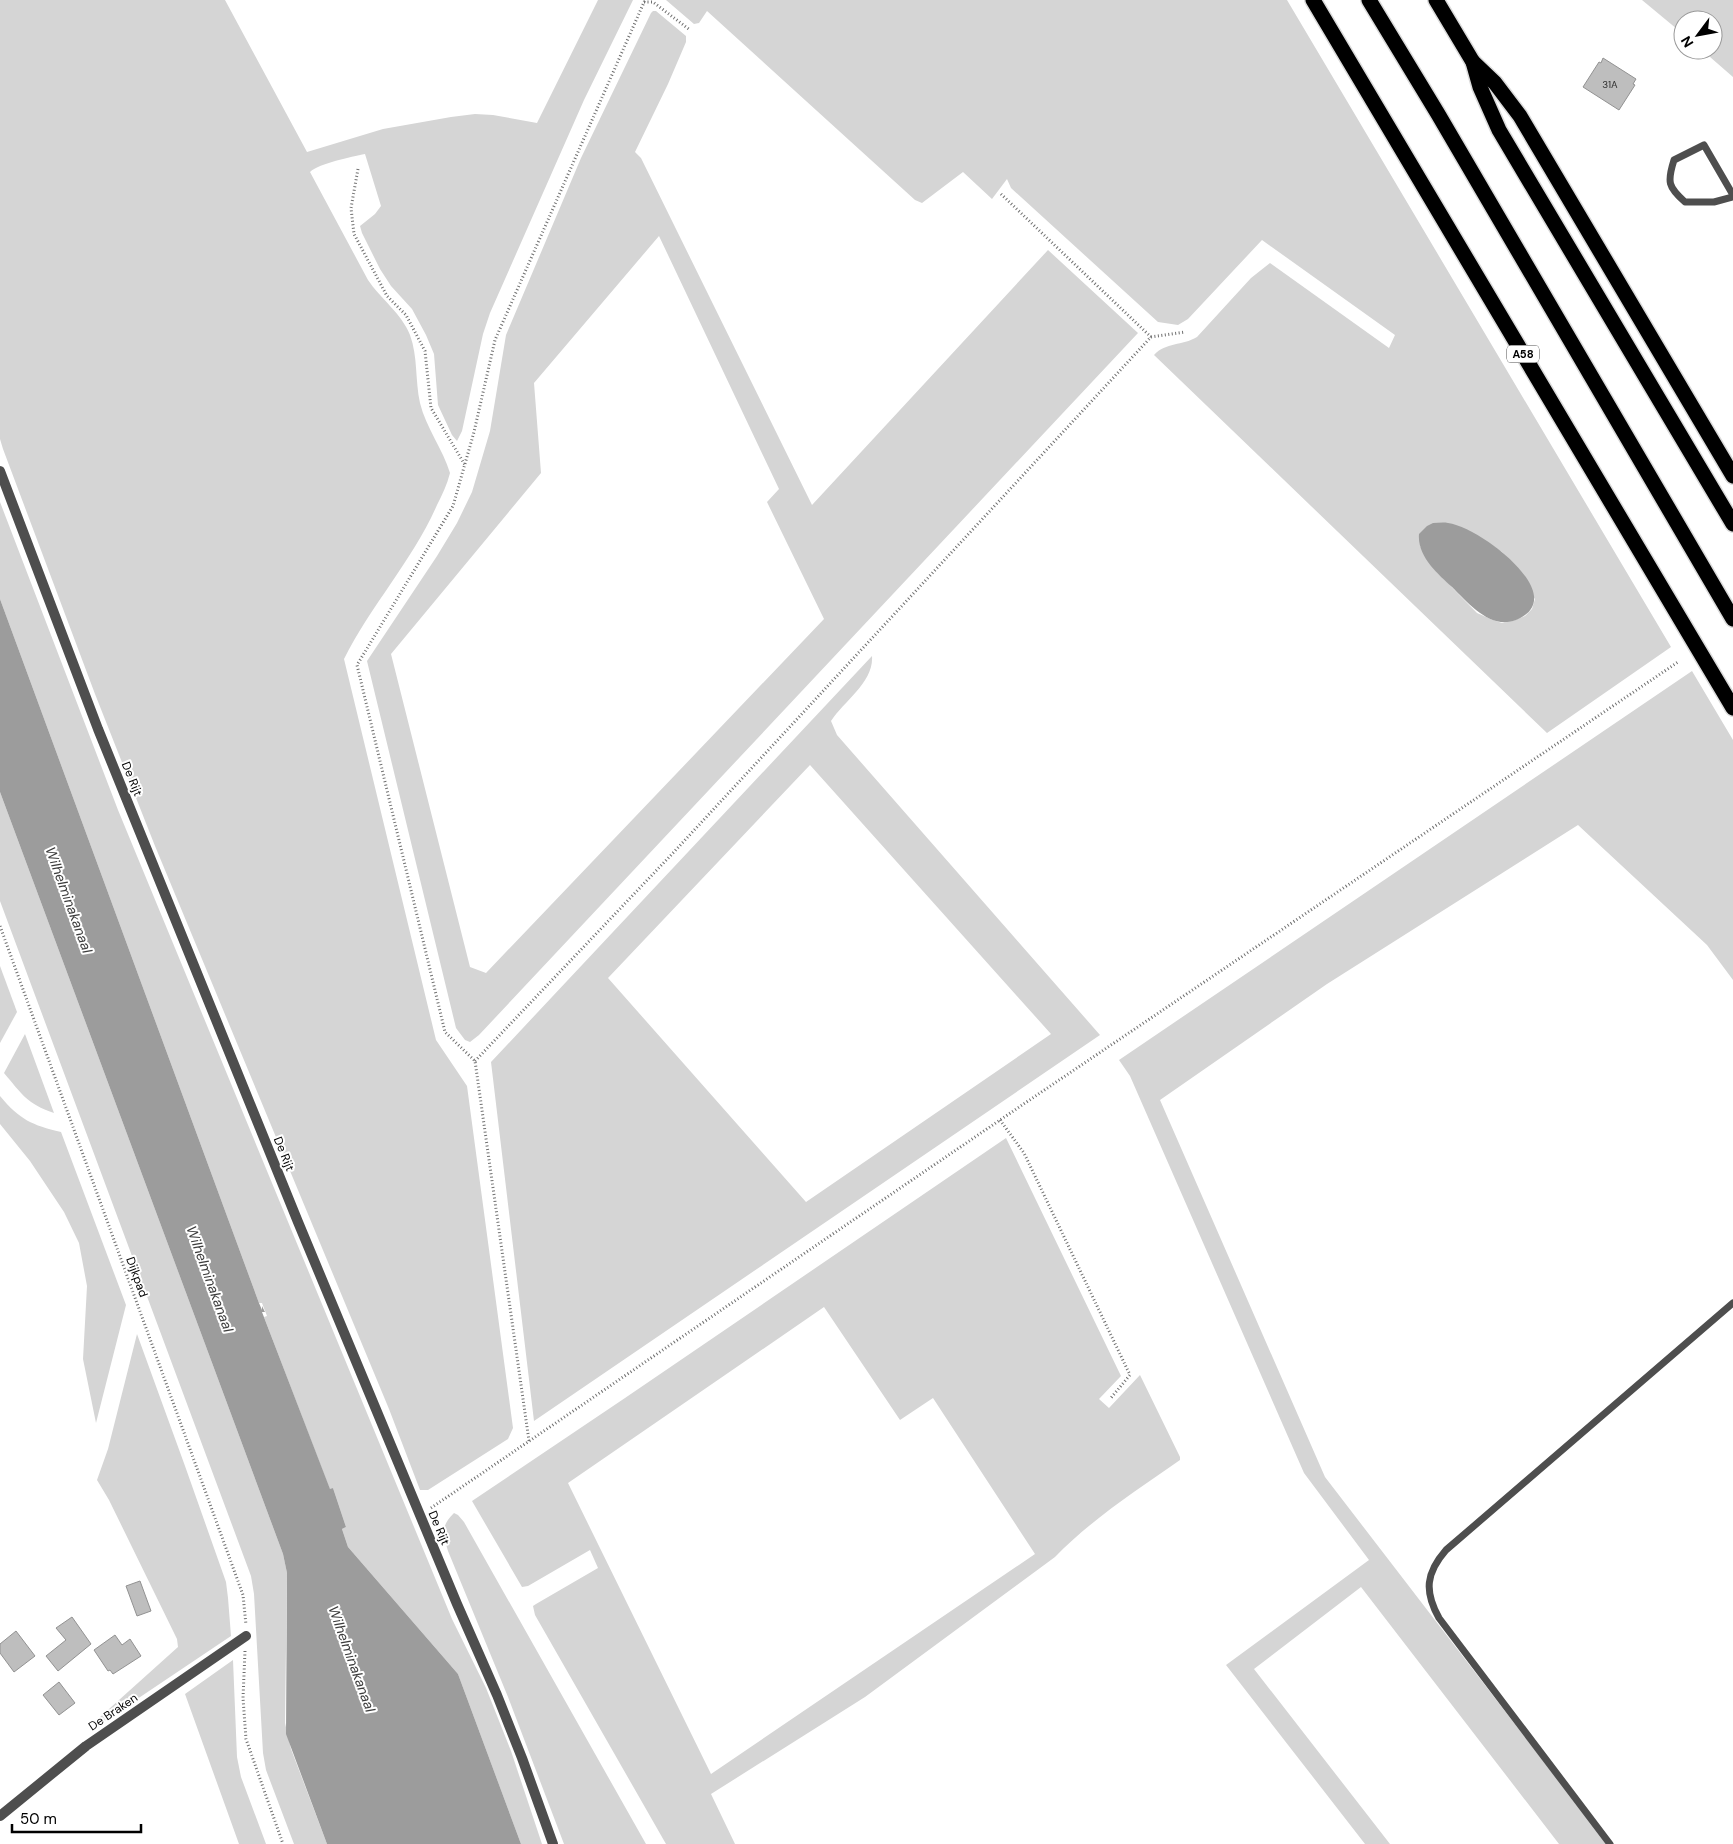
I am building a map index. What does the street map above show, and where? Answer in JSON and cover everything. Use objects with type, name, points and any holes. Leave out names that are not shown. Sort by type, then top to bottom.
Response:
[{"type":"highway","name":"A58","points":[[1313,0],[1733,708]]},
{"type":"highway","points":[[1369,0],[1438,114],[1733,619]]},
{"type":"highway","points":[[1436,0],[1473,62],[1480,87],[1503,136],[1733,524]]},
{"type":"highway","points":[[1473,62],[1496,82],[1520,116],[1733,476]]},
{"type":"street","name":"De Rijt","points":[[0,471],[102,738],[294,1213],[420,1516],[498,1695],[553,1844]]},
{"type":"street","name":"De Braken","points":[[0,1816],[86,1746],[246,1636]]},
{"type":"lane","points":[[1704,145],[1733,196],[1714,202],[1685,202],[1674,193],[1668,177],[1674,160],[1704,145]]},
{"type":"lane","points":[[1610,1844],[1438,1618],[1428,1595],[1429,1576],[1435,1562],[1446,1550],[1733,1303]]},
{"type":"path","points":[[529,1441],[475,1061],[445,1032],[357,665],[453,506],[465,465],[495,340],[645,1],[654,2],[690,30]]},
{"type":"path","points":[[358,169],[351,208],[354,234],[387,296],[406,315],[425,351],[431,408],[465,465]]},
{"type":"path","points":[[1001,194],[1152,337]]},
{"type":"path","points":[[475,1061],[673,853],[1152,337],[1185,332]]},
{"type":"path","points":[[420,1516],[1000,1120],[1678,662]]},
{"type":"path","name":"Dijkpad","points":[[0,926],[243,1595],[246,1636],[243,1698],[246,1739],[283,1844]]},
{"type":"path","points":[[1000,1120],[1024,1153],[1130,1375],[1110,1400]]},
{"type":"shaded area","points":[[0,0],[225,0],[307,152],[383,129],[451,117],[475,114],[493,115],[537,123],[598,0],[633,0],[584,100],[490,313],[483,334],[462,431],[457,441],[452,435],[438,405],[434,354],[426,335],[412,309],[391,286],[380,269],[362,233],[360,226],[375,214],[381,206],[365,154],[328,163],[310,172],[368,280],[402,320],[410,335],[413,343],[420,403],[426,421],[450,473],[441,497],[416,545],[344,659],[436,1040],[467,1086],[513,1428],[508,1439],[428,1490],[420,1490],[389,1409],[155,846],[95,694],[0,439]]},
{"type":"shaded area","points":[[666,0],[1287,0],[1671,647],[1547,733],[1154,355],[1164,348],[1197,337],[1251,278],[1270,263],[1389,348],[1395,335],[1262,240],[1188,319],[1178,325],[1158,322],[1011,188],[1007,179],[992,199],[963,172],[922,203],[915,200],[707,11],[699,23],[694,24]],"holes":[[[1454,525],[1484,540],[1502,552],[1535,599],[1532,609],[1525,616],[1502,623],[1477,613],[1435,570],[1420,546]]]},
{"type":"shaded area","points":[[1642,0],[1733,0],[1733,77],[1713,60],[1723,60],[1723,10],[1673,10],[1673,26]]},
{"type":"shaded area","points":[[656,11],[686,36],[686,42],[635,152],[641,158],[812,505],[1048,250],[1138,333],[479,1035],[470,1042],[465,1040],[456,1028],[367,661],[437,556],[457,523],[472,492],[490,431],[506,335],[581,158],[651,13]],"holes":[[[659,236],[779,489],[767,502],[824,619],[486,973],[470,967],[391,654],[541,473],[534,383]]]},
{"type":"shaded area","points":[[0,502],[118,810],[452,1619],[486,1688],[511,1751],[542,1844],[521,1844],[458,1674],[348,1547],[342,1529],[346,1527],[333,1488],[330,1490],[264,1317],[267,1316],[262,1303],[259,1303],[0,599]]},
{"type":"shaded area","points":[[872,656],[868,674],[863,683],[831,721],[837,735],[1100,1035],[534,1421],[491,1062]],"holes":[[[810,765],[1051,1034],[806,1202],[608,978]]]},
{"type":"shaded area","points":[[1692,671],[1733,740],[1733,980],[1707,945],[1578,825],[1327,984],[1160,1100],[1325,1477],[1607,1844],[1559,1844],[1361,1587],[1254,1669],[1390,1844],[1365,1844],[1226,1665],[1369,1560],[1304,1473],[1130,1076],[1119,1060]]},
{"type":"shaded area","points":[[0,792],[283,1554],[287,1573],[285,1723],[291,1749],[327,1844],[294,1844],[266,1770],[263,1753],[254,1594],[251,1576],[0,901]]},
{"type":"shaded area","points":[[0,966],[17,1012],[0,1043]]},
{"type":"shaded area","points":[[25,1034],[54,1113],[31,1102],[4,1073]]},
{"type":"shaded area","points":[[0,1096],[20,1116],[34,1124],[61,1132],[126,1305],[96,1423],[83,1359],[87,1286],[79,1243],[64,1212],[30,1161],[0,1124]]},
{"type":"shaded area","points":[[1006,1138],[1121,1376],[1099,1399],[1109,1408],[1140,1375],[1180,1460],[1084,1530],[1055,1557],[865,1697],[711,1794],[735,1844],[666,1844],[535,1615],[533,1606],[598,1568],[590,1550],[528,1586],[522,1587],[472,1501]],"holes":[[[824,1307],[900,1420],[933,1398],[1035,1554],[711,1774],[568,1483]]]},
{"type":"shaded area","points":[[137,1334],[226,1582],[231,1636],[91,1730],[99,1718],[178,1647],[177,1639],[109,1500],[97,1480],[108,1449]]},
{"type":"shaded area","points":[[454,1513],[464,1522],[646,1844],[564,1844],[508,1697],[448,1551],[444,1531],[446,1522]]},
{"type":"shaded area","points":[[233,1660],[237,1757],[241,1777],[266,1844],[239,1844],[185,1694]]},
{"type":"water","points":[[1433,523],[1448,523],[1459,526],[1486,540],[1500,550],[1523,573],[1531,585],[1534,599],[1529,611],[1514,621],[1504,622],[1485,616],[1467,602],[1435,570],[1421,550],[1419,534]]},
{"type":"water","name":"Wilhelminakanaal","points":[[0,599],[259,1303],[265,1312],[262,1312],[330,1489],[333,1488],[346,1527],[342,1529],[348,1547],[458,1674],[521,1844],[327,1844],[286,1734],[287,1573],[283,1554],[0,792]]},
{"type":"building","points":[[1603,58],[1636,79],[1633,84],[1635,85],[1619,110],[1583,87]]},
{"type":"building","points":[[140,1581],[151,1611],[137,1616],[126,1586]]},
{"type":"building","points":[[72,1617],[91,1644],[58,1671],[46,1656],[66,1640],[56,1628]]},
{"type":"building","points":[[16,1631],[35,1656],[14,1672],[0,1653],[0,1644]]},
{"type":"building","points":[[115,1635],[122,1645],[130,1639],[141,1656],[113,1674],[110,1670],[108,1671],[94,1650]]},
{"type":"building","points":[[59,1682],[75,1703],[59,1715],[43,1695]]}]
